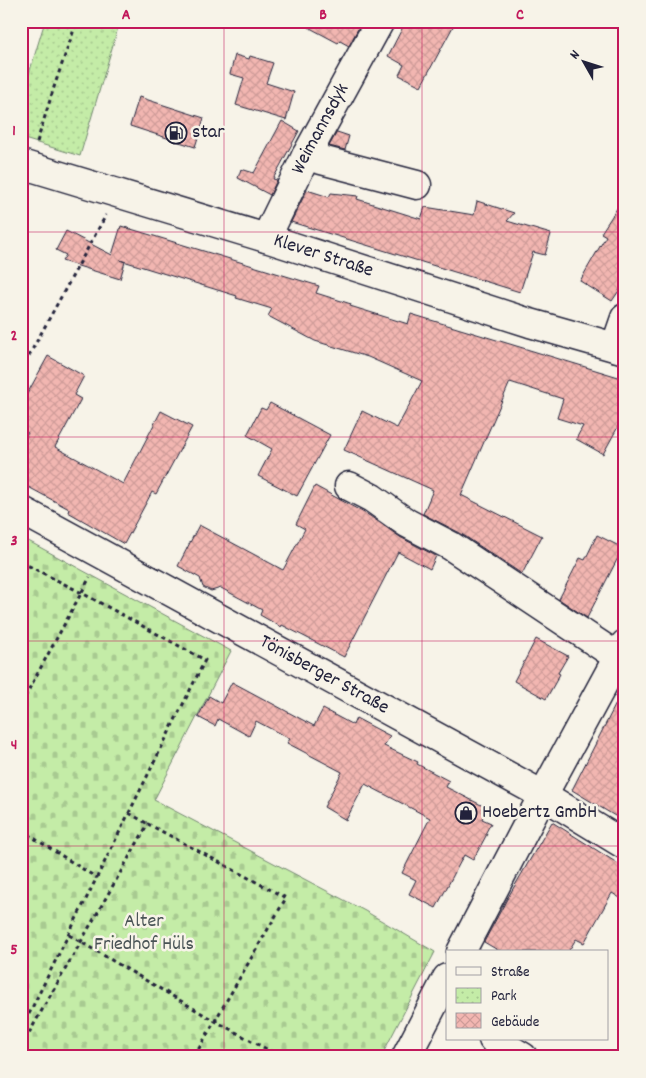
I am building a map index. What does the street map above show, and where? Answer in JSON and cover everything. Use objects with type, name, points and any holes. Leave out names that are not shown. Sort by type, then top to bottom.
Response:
[{"type":"street","name":"Weimannsdyk","points":[[266,238],[306,156],[380,21]]},
{"type":"street","points":[[306,156],[417,185]]},
{"type":"street","name":"Klever Straße","points":[[26,165],[266,238],[530,324],[620,348]]},
{"type":"street","points":[[620,348],[625,318]]},
{"type":"street","points":[[349,486],[372,498],[407,523],[451,546],[621,651],[462,950]]},
{"type":"street","name":"Tönisberger Straße","points":[[21,510],[543,795],[625,845]]},
{"type":"street","points":[[406,1057],[440,1008],[446,982]]},
{"type":"street","points":[[495,1040],[523,1057]]},
{"type":"path","points":[[26,165],[77,21]]},
{"type":"path","points":[[21,370],[117,194]]},
{"type":"path","points":[[21,562],[205,660],[21,1030]]},
{"type":"path","points":[[21,704],[82,593]]},
{"type":"path","points":[[129,812],[286,898],[194,1057]]},
{"type":"path","points":[[21,1048],[148,824]]},
{"type":"path","points":[[21,830],[97,878]]},
{"type":"path","points":[[68,935],[281,1057]]},
{"type":"green space","points":[[45,21],[120,21],[80,156],[21,138],[21,100]]},
{"type":"green space","name":"Alter Friedhof Hüls","points":[[21,537],[231,651],[154,800],[365,911],[435,952],[381,1057],[21,1057]]},
{"type":"building","points":[[297,21],[362,21],[349,46],[340,41],[338,43]]},
{"type":"building","points":[[406,21],[456,21],[421,86],[399,75],[404,65],[388,56]]},
{"type":"building","points":[[235,55],[249,59],[250,56],[273,63],[266,83],[294,92],[286,120],[236,105],[244,78],[230,74]]},
{"type":"building","points":[[139,97],[204,118],[195,147],[130,126]]},
{"type":"building","points":[[282,121],[299,131],[273,179],[277,180],[270,195],[238,178],[241,169],[254,173]]},
{"type":"building","points":[[337,132],[349,136],[345,150],[329,146]]},
{"type":"building","points":[[307,190],[329,197],[331,193],[358,196],[357,199],[421,219],[425,207],[474,215],[477,201],[514,213],[507,221],[551,234],[545,255],[533,252],[520,292],[291,222]]},
{"type":"building","points":[[625,196],[625,282],[612,301],[580,281],[606,236],[601,233]]},
{"type":"building","points":[[121,226],[319,286],[316,293],[408,324],[411,314],[625,379],[625,414],[603,454],[576,439],[583,426],[557,418],[563,399],[510,382],[461,495],[542,536],[522,574],[460,533],[423,514],[433,490],[344,450],[362,411],[397,428],[422,381],[368,357],[315,341],[268,316],[272,309],[236,298],[237,296],[120,260],[125,262],[120,279],[62,261],[66,255],[56,250],[66,231],[112,255]]},
{"type":"building","points":[[48,356],[84,376],[74,395],[81,399],[55,447],[123,484],[161,411],[192,427],[156,494],[152,492],[124,544],[68,512],[69,509],[21,483],[21,446],[28,433],[21,429],[21,405]]},
{"type":"building","points":[[270,403],[330,435],[297,496],[258,476],[272,449],[247,435],[261,408],[266,410]]},
{"type":"building","points":[[315,486],[370,516],[400,537],[436,556],[430,569],[398,552],[344,657],[282,625],[281,627],[260,615],[262,610],[221,588],[211,591],[203,587],[200,578],[178,566],[199,525],[283,570],[305,529],[296,524]]},
{"type":"building","points":[[597,535],[623,548],[587,618],[559,599],[580,558],[585,560]]},
{"type":"building","points":[[536,639],[568,656],[546,699],[514,681]]},
{"type":"building","points":[[232,682],[314,726],[323,709],[353,725],[356,718],[390,736],[384,746],[418,762],[417,764],[449,781],[446,787],[487,808],[482,819],[491,823],[485,834],[487,834],[473,860],[464,855],[436,908],[409,894],[416,880],[402,873],[430,818],[365,784],[346,820],[324,807],[342,772],[287,743],[290,739],[256,721],[249,736],[218,719],[215,726],[198,717],[209,696],[221,703]]},
{"type":"building","points":[[625,686],[625,822],[572,790]]},
{"type":"building","points":[[552,822],[625,868],[625,901],[612,893],[584,943],[576,939],[569,950],[498,950],[484,942]]},
{"type":"place","name":"star","points":[[176,133]]},
{"type":"place","name":"Hoebertz GmbH","points":[[466,813]]}]
